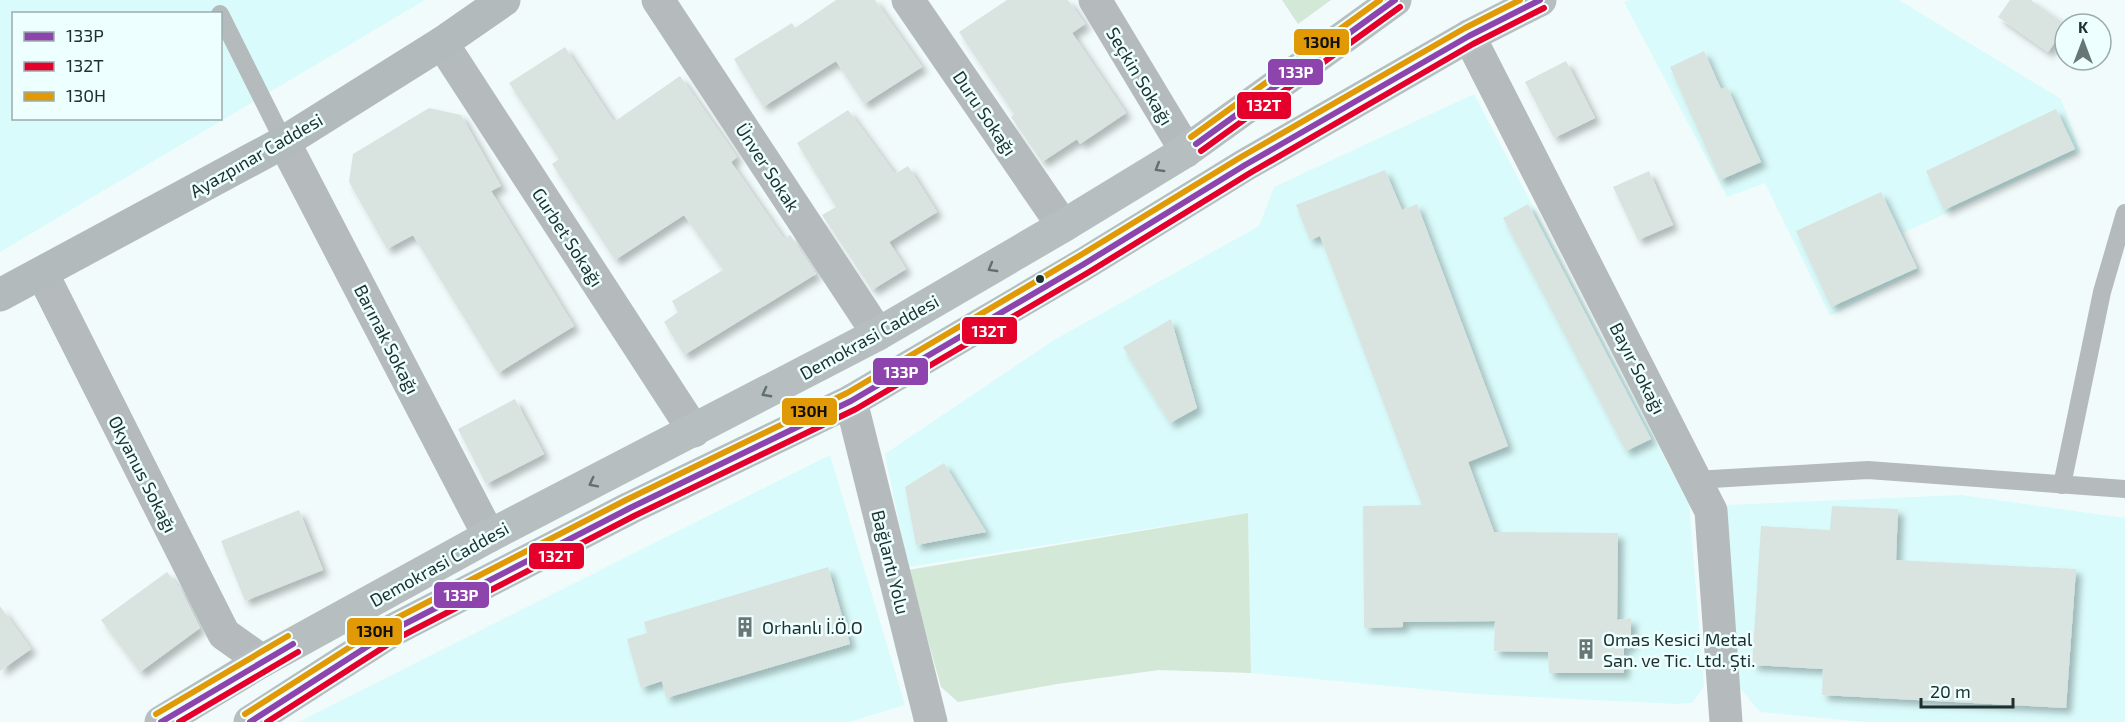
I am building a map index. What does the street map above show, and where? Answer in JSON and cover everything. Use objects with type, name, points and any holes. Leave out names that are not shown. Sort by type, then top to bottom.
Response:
[{"type":"main road","name":"Demokrasi Caddesi","points":[[161,722],[262,661],[489,536],[878,334],[1063,226],[1186,151],[1395,0]]},
{"type":"main road","name":"Demokrasi Caddesi","points":[[250,722],[393,630],[630,508],[851,401],[1084,264],[1245,165],[1469,36],[1540,0]]},
{"type":"street","name":"Ayazpınar Caddesi","points":[[0,295],[284,142],[442,43],[504,0]]},
{"type":"street","name":"Ünver Sokak","points":[[658,0],[878,334]]},
{"type":"street","name":"Duru Sokağı","points":[[908,0],[1063,226]]},
{"type":"street","name":"Seçkin Sokağı","points":[[1095,0],[1186,151]]},
{"type":"street","name":"Bayır Sokağı","points":[[1469,36],[1711,511],[1725,722]]},
{"type":"street","name":"Gurbet Sokağı","points":[[442,43],[694,431]]},
{"type":"street","name":"Barınak Sokağı","points":[[284,142],[489,536]]},
{"type":"street","name":"Okyanus Sokağı","points":[[42,273],[224,634],[262,661]]},
{"type":"street","name":"Bağlantı Yolu","points":[[851,401],[931,722]]},
{"type":"lane","points":[[222,18],[284,142]]},
{"type":"lane","points":[[2062,485],[2102,292],[2125,213]]},
{"type":"lane","points":[[1695,480],[1868,470],[2125,489]]},
{"type":"shaded area","points":[[0,0],[425,0],[0,252]]},
{"type":"shaded area","points":[[1629,0],[1899,0],[2061,99],[2081,152],[1903,233],[1919,271],[1830,316],[1765,183],[1727,197],[1624,2]]},
{"type":"shaded area","points":[[1474,94],[1689,504],[1704,687],[1692,703],[1475,694],[1251,673],[1248,513],[908,567],[885,454],[1054,340],[1259,226],[1274,187]]},
{"type":"shaded area","points":[[830,455],[905,705],[849,722],[298,722]]},
{"type":"shaded area","points":[[1961,495],[2125,518],[2125,722],[1865,722],[1760,712],[1738,686],[1726,505]]},
{"type":"green space","points":[[1282,0],[1331,0],[1298,24]]},
{"type":"green space","points":[[1248,513],[1251,673],[1159,670],[1057,684],[958,702],[941,687],[908,570]]},
{"type":"building","points":[[836,0],[875,0],[922,67],[864,104],[836,61],[763,107],[734,59],[792,23],[795,28]]},
{"type":"building","points":[[1007,0],[1068,0],[1085,24],[1072,33],[1126,113],[1080,144],[1077,139],[1042,162],[1011,117],[1014,114],[959,32]]},
{"type":"building","points":[[2010,0],[2031,0],[2053,16],[2053,45],[2048,52],[1998,17]]},
{"type":"building","points":[[565,47],[614,122],[680,76],[737,157],[731,162],[784,239],[790,235],[816,274],[684,355],[664,322],[678,312],[672,301],[723,270],[684,215],[615,260],[552,164],[559,159],[509,83]]},
{"type":"building","points":[[1704,51],[1721,89],[1727,87],[1761,162],[1720,180],[1670,67]]},
{"type":"building","points":[[1566,61],[1595,118],[1554,138],[1525,82]]},
{"type":"building","points":[[429,108],[461,115],[501,186],[491,191],[574,326],[498,373],[413,235],[387,249],[349,182],[353,154]]},
{"type":"building","points":[[2056,109],[2075,149],[1944,210],[1926,171]]},
{"type":"building","points":[[848,110],[895,174],[908,166],[937,212],[889,242],[906,269],[872,290],[822,215],[836,207],[797,143]]},
{"type":"building","points":[[1385,170],[1402,210],[1417,204],[1508,446],[1468,462],[1494,532],[1618,533],[1617,620],[1631,618],[1631,646],[1624,646],[1624,673],[1549,673],[1548,652],[1494,651],[1495,621],[1403,622],[1403,627],[1364,628],[1363,506],[1422,505],[1320,236],[1310,240],[1296,205]]},
{"type":"building","points":[[1649,171],[1673,225],[1638,240],[1613,187]]},
{"type":"building","points":[[1881,192],[1917,268],[1831,307],[1796,231]]},
{"type":"building","points":[[1528,204],[1651,439],[1626,451],[1503,218]]},
{"type":"building","points":[[1171,319],[1197,408],[1170,423],[1123,347]]},
{"type":"building","points":[[515,399],[544,454],[486,484],[458,429]]},
{"type":"building","points":[[944,463],[986,532],[916,545],[905,487]]},
{"type":"building","points":[[1832,506],[1898,509],[1896,560],[2076,569],[2066,708],[1822,695],[1823,669],[1752,665],[1761,526],[1830,530]]},
{"type":"building","points":[[299,510],[323,570],[245,601],[221,541]]},
{"type":"building","name":"Orhanlı İ.Ö.O","points":[[828,567],[850,644],[666,698],[662,681],[641,688],[627,639],[647,633],[644,622]]},
{"type":"building","points":[[167,572],[181,590],[200,628],[140,672],[101,620]]},
{"type":"building","points":[[0,606],[31,649],[0,671]]},
{"type":"transit line","name":"130H","points":[[1191,137],[1380,0]]},
{"type":"transit line","name":"133P","points":[[1196,144],[1395,0]]},
{"type":"transit line","name":"130H","points":[[245,714],[389,622],[626,500],[847,393],[1241,157],[1465,28],[1520,0]]},
{"type":"transit line","name":"133P","points":[[250,722],[393,630],[630,508],[851,401],[1084,264],[1245,165],[1469,36],[1540,0]]},
{"type":"transit line","name":"132T","points":[[1201,151],[1400,7]]},
{"type":"transit line","name":"132T","points":[[267,722],[398,638],[634,516],[856,409],[1089,272],[1250,173],[1473,44],[1544,8]]},
{"type":"transit line","name":"130H","points":[[156,714],[288,636]]},
{"type":"transit line","name":"133P","points":[[161,722],[293,644]]},
{"type":"transit line","name":"132T","points":[[179,722],[298,652]]},
{"type":"place","name":"Orhanlı İ.Ö.O","points":[[745,627]]},
{"type":"place","name":"Omas Kesici Metal San. ve Tic. Ltd. Şti.","points":[[1586,649]]}]
